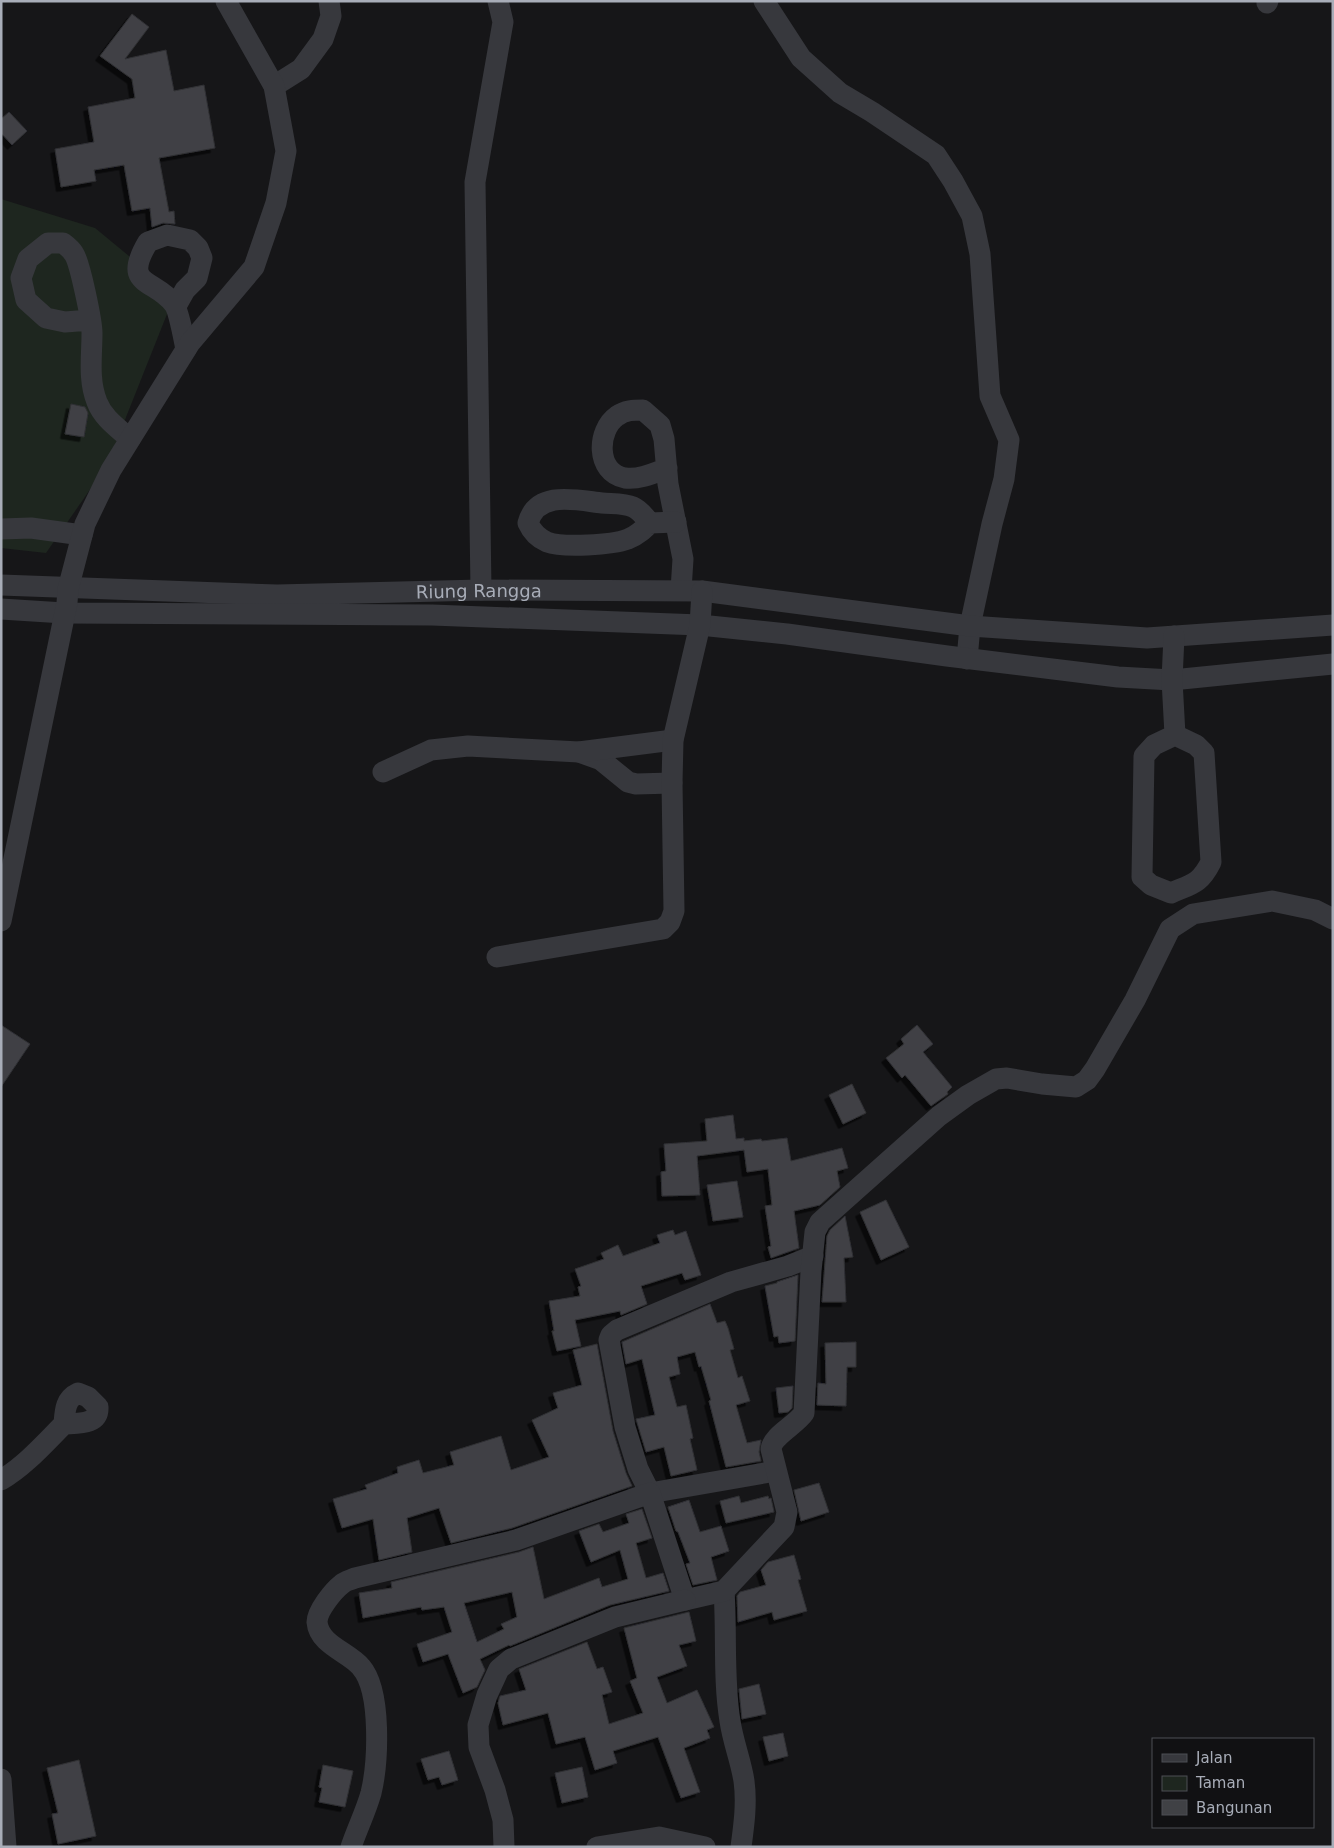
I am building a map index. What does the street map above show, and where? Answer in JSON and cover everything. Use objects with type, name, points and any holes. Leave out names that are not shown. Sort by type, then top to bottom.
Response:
[{"type":"street","points":[[1,921],[7,875],[68,589],[85,524],[107,478],[186,350],[254,267],[276,203],[286,151],[274,86],[226,1]]},
{"type":"street","points":[[274,86],[301,69],[323,39],[331,16],[329,1]]},
{"type":"street","points":[[481,590],[475,182],[503,22],[498,1]]},
{"type":"street","points":[[764,1],[801,58],[840,93],[936,155],[972,216],[980,254],[990,396],[1009,440],[1004,479],[992,524],[970,626],[968,659]]},
{"type":"street","points":[[176,306],[186,350]]},
{"type":"street","points":[[90,320],[92,330],[91,378],[97,402],[108,419],[130,439]]},
{"type":"street","points":[[497,957],[663,929],[670,922],[674,911],[673,740],[700,625],[668,484],[667,468]]},
{"type":"street","points":[[650,523],[643,514],[633,507],[561,498],[540,505],[530,514],[528,523],[533,533],[547,542],[581,546],[628,539],[641,532],[650,523],[676,522]]},
{"type":"street","points":[[1,529],[31,528],[82,535]]},
{"type":"street","name":"Riung Rangga","points":[[1,585],[68,589],[277,594],[481,590],[692,590],[970,626],[1147,638],[1333,625]]},
{"type":"street","points":[[1,609],[64,613],[432,615],[700,625],[786,634],[1118,677],[1172,680],[1333,664]]},
{"type":"street","points":[[1174,636],[1172,680],[1175,735]]},
{"type":"street","points":[[1175,735],[1196,744],[1204,753],[1211,862],[1206,873],[1198,882],[1171,893],[1151,885],[1142,877],[1144,756],[1154,746],[1175,735]]},
{"type":"street","points":[[383,772],[432,750],[468,746],[579,752],[673,740]]},
{"type":"street","points":[[579,752],[601,760],[628,782],[636,784],[672,784]]},
{"type":"street","points":[[1170,928],[1168,916],[1171,893]]},
{"type":"street","points":[[504,1847],[503,1820],[495,1790],[479,1748],[478,1725],[487,1695],[499,1669],[511,1660],[615,1617],[724,1590],[784,1527],[787,1512],[771,1445],[800,1420],[804,1413],[806,1403],[811,1271],[815,1232],[820,1222],[939,1116],[968,1095],[996,1079],[1012,1078],[1042,1084],[1076,1087],[1087,1080],[1135,1000],[1170,928],[1193,914],[1272,901],[1315,910],[1333,918]]},
{"type":"street","points":[[685,1600],[650,1493],[638,1469],[625,1427],[609,1344],[611,1334],[731,1282],[788,1266],[813,1256]]},
{"type":"street","points":[[1,1480],[36,1453],[64,1424]]},
{"type":"street","points":[[351,1847],[371,1793],[376,1744],[375,1698],[370,1679],[362,1667],[331,1645],[321,1634],[317,1622],[318,1616],[333,1592],[343,1583],[355,1578],[516,1540],[650,1493],[776,1471]]},
{"type":"street","points":[[724,1590],[726,1681],[730,1722],[744,1781],[745,1813],[741,1847]]},
{"type":"street","points":[[1,1779],[6,1847]]},
{"type":"street","points":[[597,1847],[659,1837],[705,1847]]},
{"type":"green space","points":[[1,199],[95,228],[175,294],[107,465],[46,553],[1,548]]},
{"type":"building","points":[[132,14],[149,27],[125,59],[166,50],[174,91],[204,85],[215,148],[159,158],[169,212],[174,211],[175,224],[163,223],[152,227],[150,208],[132,211],[124,165],[94,170],[96,181],[61,187],[55,149],[94,142],[88,107],[135,98],[132,79],[100,56]]},
{"type":"building","points":[[9,112],[27,131],[12,145],[1,133],[1,119]]},
{"type":"building","points":[[71,404],[85,407],[88,413],[84,437],[65,434]]},
{"type":"building","points":[[1,1025],[30,1044],[1,1087]]},
{"type":"building","points":[[917,1025],[933,1044],[923,1052],[952,1087],[947,1092],[948,1094],[931,1106],[905,1075],[902,1078],[886,1058],[904,1044],[901,1039]]},
{"type":"building","points":[[852,1084],[866,1113],[843,1124],[829,1095]]},
{"type":"building","points":[[733,1115],[736,1139],[744,1138],[744,1141],[761,1139],[762,1141],[787,1138],[791,1161],[842,1148],[848,1168],[837,1171],[840,1187],[820,1205],[794,1211],[799,1248],[771,1258],[768,1247],[771,1246],[765,1206],[772,1205],[768,1169],[747,1172],[744,1150],[697,1156],[700,1195],[662,1196],[661,1172],[666,1171],[664,1144],[707,1141],[705,1119]]},
{"type":"building","points":[[737,1181],[743,1217],[713,1221],[707,1185]]},
{"type":"building","points":[[886,1200],[909,1247],[881,1260],[860,1212]]},
{"type":"building","points":[[845,1216],[853,1257],[844,1258],[846,1302],[822,1302],[827,1236],[830,1230]]},
{"type":"building","points":[[673,1230],[675,1235],[686,1231],[701,1275],[685,1280],[682,1273],[641,1286],[647,1304],[621,1315],[620,1311],[575,1320],[581,1346],[557,1351],[552,1331],[554,1331],[549,1301],[580,1296],[578,1287],[581,1286],[575,1269],[604,1259],[601,1253],[618,1245],[623,1256],[660,1243],[657,1235]]},
{"type":"building","points":[[798,1275],[795,1341],[779,1343],[778,1336],[774,1337],[765,1286]]},
{"type":"building","points":[[710,1304],[717,1323],[725,1321],[728,1328],[734,1349],[730,1350],[738,1378],[742,1376],[750,1401],[736,1405],[747,1443],[761,1440],[759,1452],[761,1461],[726,1467],[709,1401],[711,1400],[695,1352],[677,1357],[680,1374],[669,1377],[677,1407],[686,1405],[693,1438],[690,1439],[697,1470],[671,1476],[664,1447],[646,1452],[636,1419],[655,1415],[642,1359],[626,1364],[622,1342]]},
{"type":"building","points":[[856,1342],[856,1367],[847,1367],[846,1406],[817,1405],[818,1383],[826,1384],[825,1343]]},
{"type":"building","points":[[597,1344],[613,1431],[632,1486],[512,1528],[451,1543],[439,1508],[407,1518],[412,1552],[379,1560],[373,1519],[342,1528],[333,1499],[367,1489],[365,1485],[398,1473],[397,1467],[419,1460],[423,1473],[454,1465],[450,1452],[501,1436],[511,1470],[549,1457],[532,1420],[558,1408],[553,1393],[582,1385],[573,1350]]},
{"type":"building","points":[[793,1386],[792,1408],[788,1412],[779,1413],[776,1388]]},
{"type":"building","points":[[819,1483],[829,1512],[801,1521],[794,1490]]},
{"type":"building","points":[[739,1496],[741,1503],[768,1496],[769,1499],[771,1498],[774,1512],[726,1523],[720,1501]]},
{"type":"building","points":[[689,1500],[700,1532],[721,1526],[729,1551],[711,1557],[717,1580],[693,1585],[686,1564],[690,1563],[668,1507]]},
{"type":"building","points":[[642,1509],[652,1538],[636,1543],[646,1578],[663,1573],[669,1591],[610,1605],[509,1645],[480,1659],[485,1670],[477,1687],[463,1693],[448,1654],[423,1662],[417,1644],[452,1632],[444,1607],[422,1610],[421,1607],[363,1618],[359,1593],[392,1588],[391,1582],[519,1552],[533,1547],[544,1599],[599,1578],[602,1587],[628,1579],[620,1550],[591,1562],[579,1531],[599,1524],[603,1532],[629,1523],[626,1514]],"holes":[[[512,1592],[517,1617],[501,1624],[504,1629],[477,1642],[464,1603]]]},
{"type":"building","points":[[794,1555],[801,1579],[798,1580],[807,1611],[774,1620],[772,1612],[738,1622],[737,1596],[740,1592],[766,1585],[761,1570],[768,1562]]},
{"type":"building","points":[[689,1612],[696,1641],[679,1645],[687,1666],[657,1677],[667,1703],[697,1690],[714,1727],[707,1730],[710,1738],[684,1748],[700,1792],[681,1798],[658,1737],[613,1751],[617,1763],[595,1770],[585,1737],[556,1744],[548,1713],[503,1725],[498,1703],[500,1696],[526,1690],[519,1669],[587,1642],[597,1669],[603,1667],[612,1692],[602,1695],[609,1724],[643,1713],[630,1681],[637,1678],[624,1628]]},
{"type":"building","points":[[759,1684],[766,1714],[742,1719],[739,1689]]},
{"type":"building","points":[[783,1733],[788,1756],[769,1761],[763,1737]]},
{"type":"building","points":[[449,1751],[458,1780],[442,1785],[439,1777],[428,1780],[421,1759]]},
{"type":"building","points":[[79,1760],[96,1836],[58,1844],[52,1814],[58,1813],[47,1768]]},
{"type":"building","points":[[323,1765],[353,1771],[345,1807],[319,1802],[322,1788],[319,1787]]},
{"type":"building","points":[[582,1767],[588,1797],[562,1803],[555,1773]]}]
